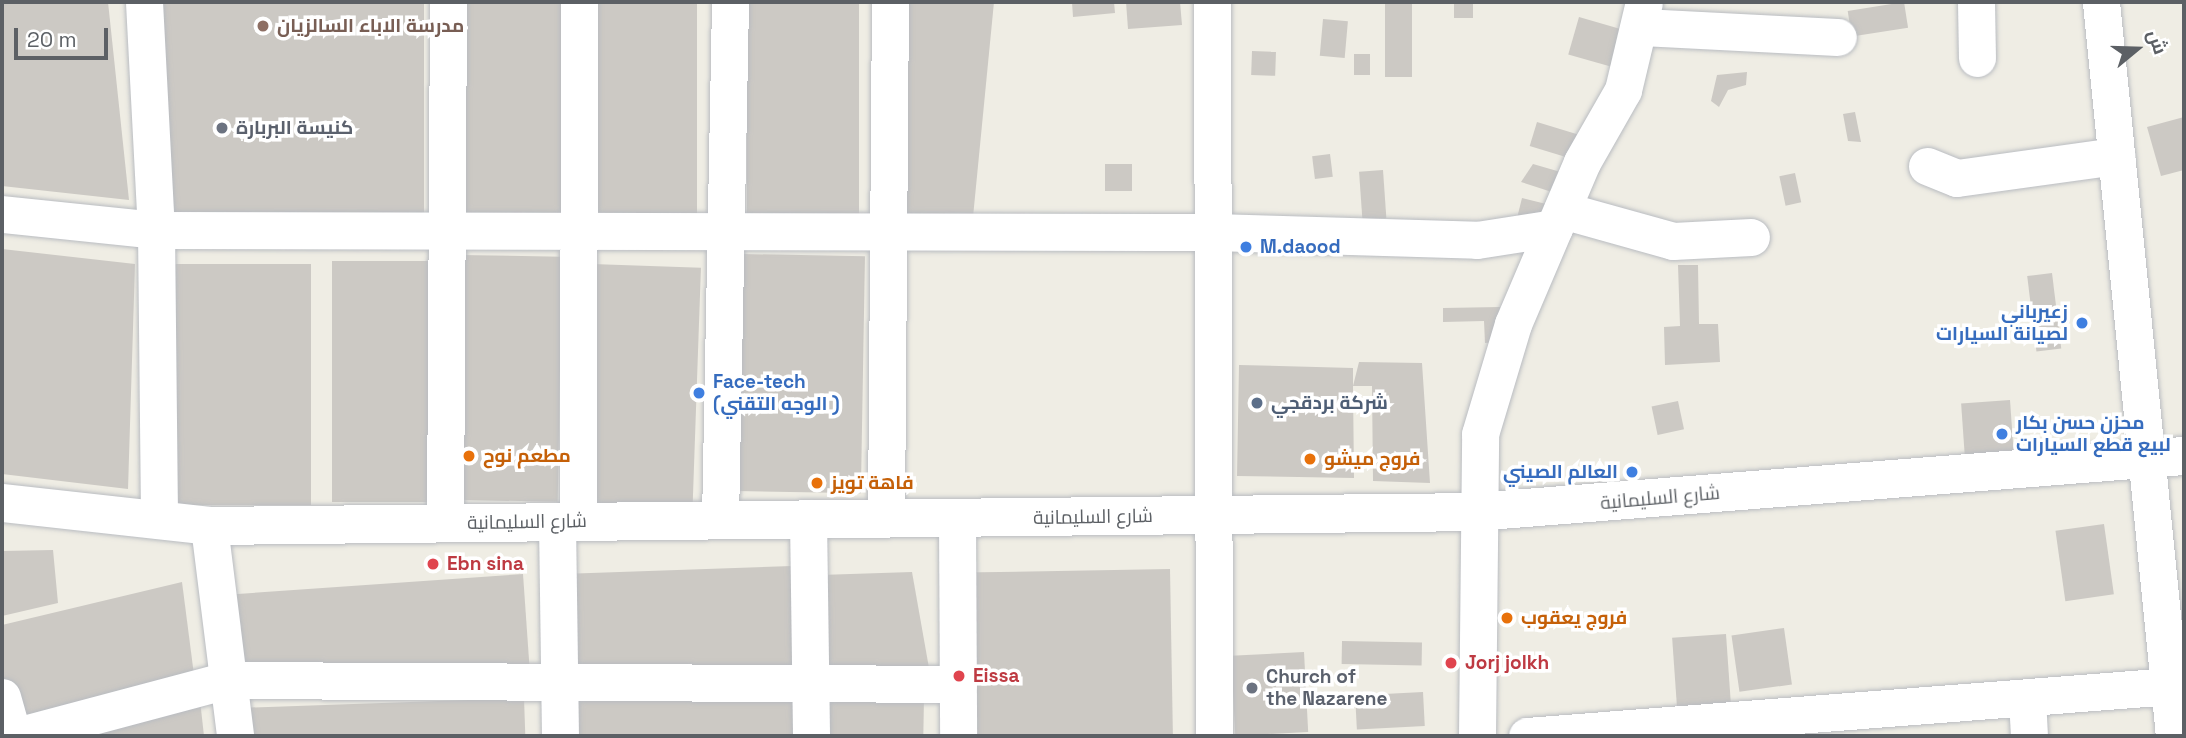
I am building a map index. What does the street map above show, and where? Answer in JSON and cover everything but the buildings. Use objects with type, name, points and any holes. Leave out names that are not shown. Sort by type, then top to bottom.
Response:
[{"type":"main road","name":"شارع السليمانية","points":[[2,503],[209,526],[808,517],[957,519],[1475,512],[2166,458]]},
{"type":"street","points":[[144,2],[156,230],[159,520]]},
{"type":"street","points":[[446,523],[448,2]]},
{"type":"street","points":[[560,736],[559,685],[577,231],[579,2]]},
{"type":"street","points":[[720,520],[730,2]]},
{"type":"street","points":[[886,518],[890,2]]},
{"type":"street","points":[[1212,2],[1217,514],[1214,736]]},
{"type":"street","points":[[1976,2],[1977,58]]},
{"type":"street","points":[[2101,2],[2116,156],[2166,458],[2177,686],[2174,736]]},
{"type":"street","points":[[1477,736],[1475,512],[1480,434],[1513,324],[1558,219],[1623,90],[1643,14],[1838,37]]},
{"type":"street","points":[[1927,166],[1957,178],[2116,156]]},
{"type":"street","points":[[2,214],[156,230],[1214,232],[1477,240],[1558,219],[1673,241],[1751,237]]},
{"type":"street","points":[[808,517],[811,736]]},
{"type":"street","points":[[957,519],[958,736]]},
{"type":"street","points":[[209,526],[235,736]]},
{"type":"street","points":[[2,696],[15,736],[228,680],[559,685],[958,684]]},
{"type":"street","points":[[1527,736],[1902,722],[2027,698],[2177,686]]},
{"type":"street","points":[[2027,698],[2029,736]]},
{"type":"place","name":"مدرسة الاباء السالزيان","points":[[263,26]]},
{"type":"place","name":"كنيسة البربارة","points":[[222,128]]},
{"type":"place","name":"M.daood","points":[[1246,247]]},
{"type":"place","name":"زعيرباني لصيانة السيارات","points":[[2082,323]]},
{"type":"place","name":"Face-tech (الوجه التقني )","points":[[699,393]]},
{"type":"place","name":"شركة بردقجي","points":[[1257,403]]},
{"type":"place","name":"محزن حسن بكار لبيع قطع السيارات","points":[[2002,434]]},
{"type":"place","name":"مطعم نوح","points":[[469,456]]},
{"type":"place","name":"فروج ميشو","points":[[1310,459]]},
{"type":"place","name":"العالم الصيني","points":[[1632,472]]},
{"type":"place","name":"فاهة تويز","points":[[817,483]]},
{"type":"place","name":"Ebn sina","points":[[433,564]]},
{"type":"place","name":"فروج يعقوب","points":[[1507,618]]},
{"type":"place","name":"Jorj jolkh","points":[[1451,663]]},
{"type":"place","name":"Eissa","points":[[959,676]]},
{"type":"place","name":"Church of the Nazarene","points":[[1252,688]]}]
